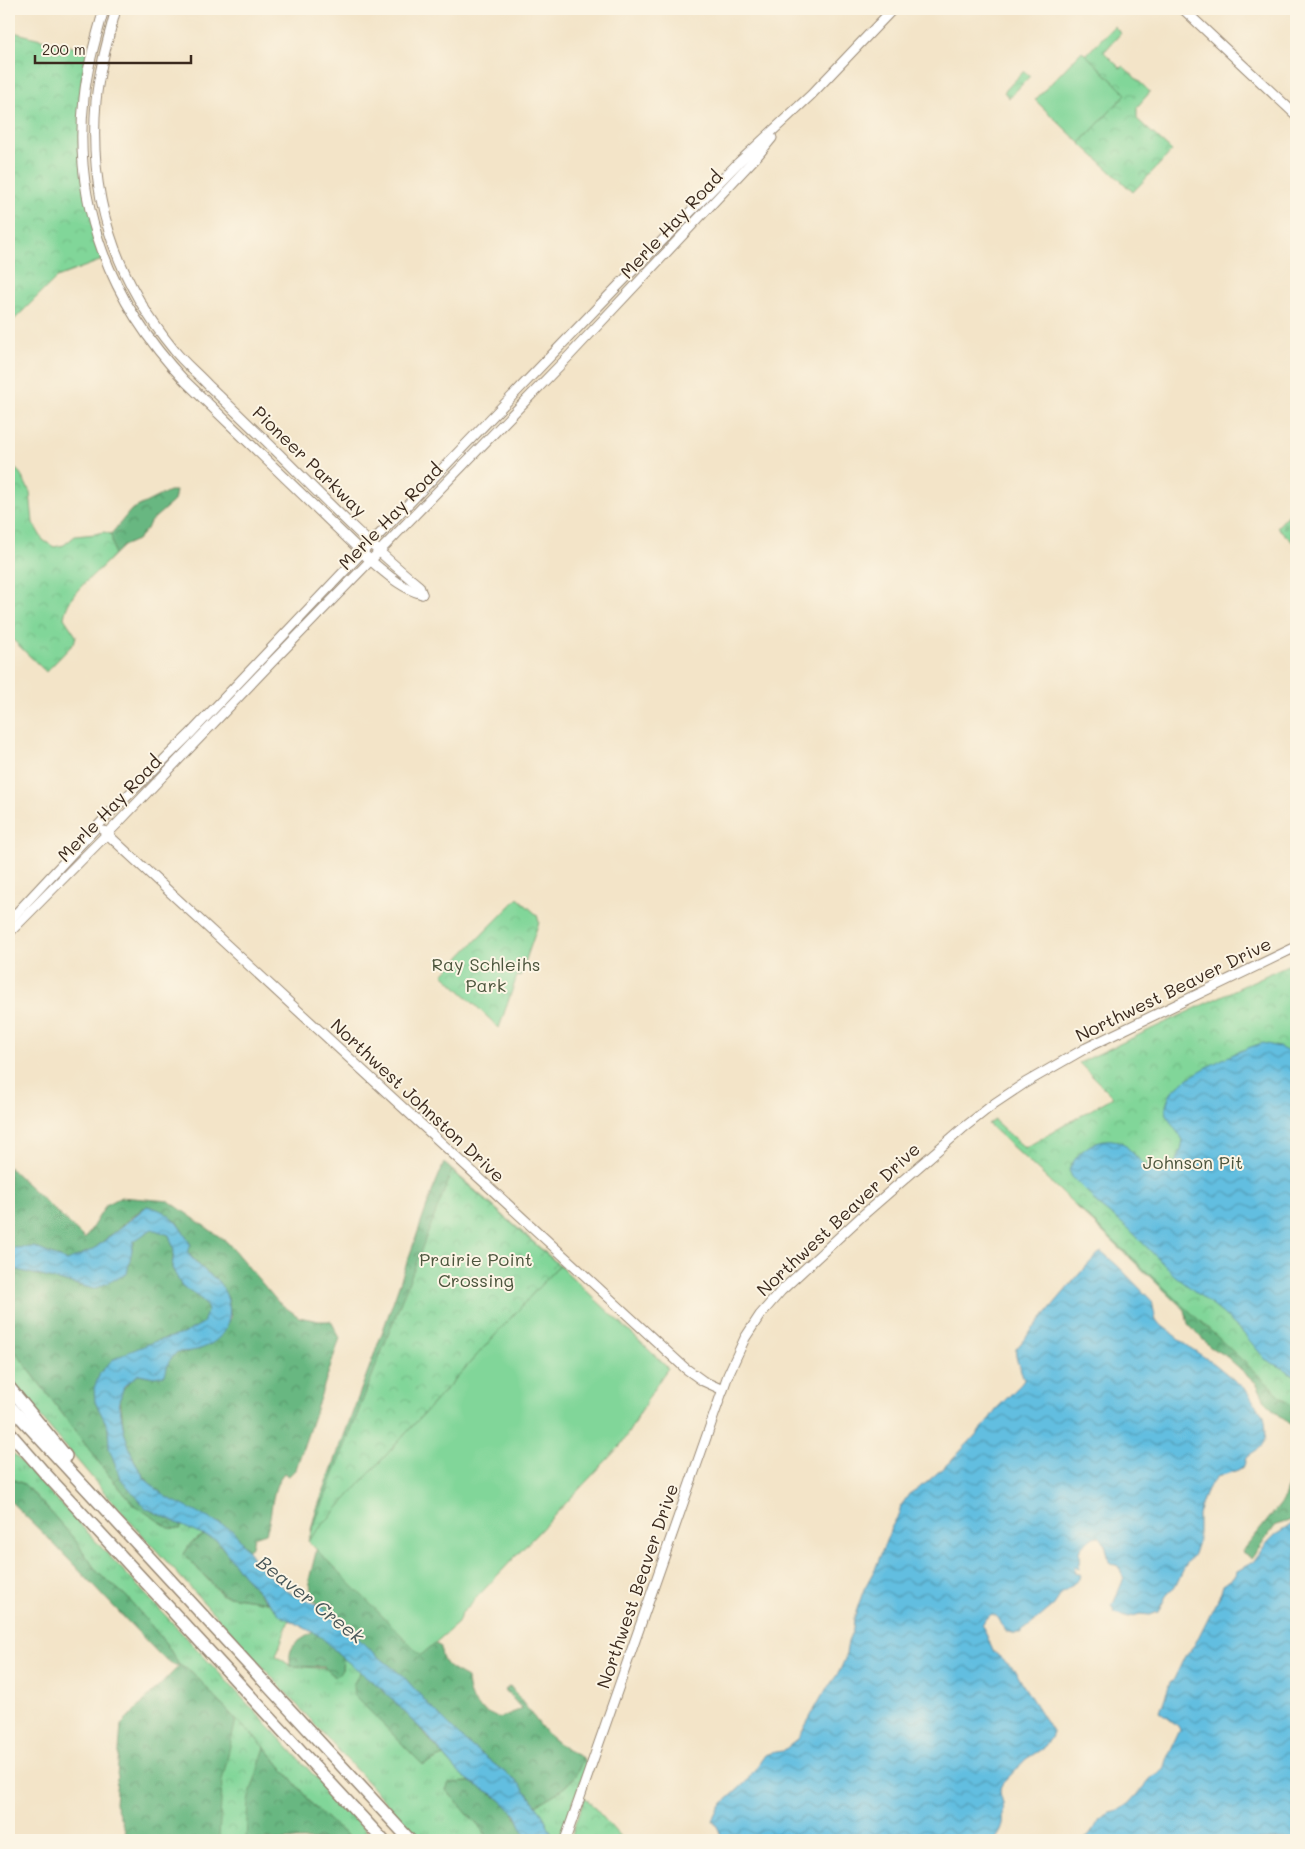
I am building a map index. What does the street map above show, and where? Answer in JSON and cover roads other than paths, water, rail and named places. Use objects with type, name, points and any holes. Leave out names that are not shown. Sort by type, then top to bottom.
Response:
[{"type":"highway","points":[[9,1387],[73,1465],[87,1490]]},
{"type":"highway","points":[[9,1405],[410,1840]]},
{"type":"highway","points":[[9,1432],[383,1840]]},
{"type":"highway","points":[[9,1438],[43,1471]]},
{"type":"main road","name":"Pioneer Parkway","points":[[104,9],[87,72],[82,133],[83,168],[88,203],[96,236],[124,300],[144,333],[164,360],[185,381],[370,560],[395,581],[410,590],[422,594],[418,586],[379,551],[175,351],[153,323],[119,263],[100,199],[94,132],[96,99],[116,9]]},
{"type":"main road","name":"Merle Hay Road","points":[[9,921],[99,825],[190,735],[362,552],[732,170],[811,95],[893,9]]},
{"type":"main road","points":[[1183,9],[1296,115]]},
{"type":"main road","name":"Merle Hay Road","points":[[9,933],[108,834],[648,273],[758,155],[789,116]]},
{"type":"main road","name":"Northwest Johnston Drive","points":[[99,825],[415,1120],[686,1368],[703,1381],[723,1390]]},
{"type":"main road","name":"Northwest Beaver Drive","points":[[565,1840],[732,1364],[745,1338],[760,1315],[775,1297],[863,1215],[981,1114],[1025,1083],[1086,1048],[1296,947]]},
{"type":"water","name":"Johnson Pit","points":[[1263,1043],[1279,1047],[1296,1056],[1296,1376],[1265,1359],[1244,1334],[1222,1313],[1174,1275],[1128,1228],[1097,1204],[1072,1177],[1069,1170],[1084,1150],[1099,1141],[1107,1140],[1124,1144],[1146,1167],[1162,1169],[1172,1165],[1179,1155],[1183,1140],[1167,1116],[1166,1106],[1172,1092],[1188,1078],[1214,1063]]},
{"type":"water","points":[[147,1206],[169,1215],[178,1225],[191,1245],[187,1252],[218,1281],[224,1290],[230,1310],[226,1328],[213,1343],[197,1350],[177,1352],[169,1361],[165,1375],[154,1377],[139,1374],[124,1386],[119,1402],[124,1431],[134,1461],[145,1479],[166,1497],[233,1530],[259,1566],[273,1579],[292,1594],[321,1606],[340,1620],[367,1647],[404,1677],[466,1742],[521,1785],[542,1813],[555,1840],[527,1840],[516,1815],[496,1796],[471,1782],[458,1772],[425,1733],[382,1689],[343,1658],[320,1636],[281,1616],[242,1574],[217,1540],[197,1533],[146,1508],[120,1478],[109,1448],[108,1427],[95,1402],[94,1388],[100,1373],[112,1360],[126,1353],[156,1341],[183,1334],[203,1323],[208,1309],[202,1300],[181,1285],[172,1268],[174,1250],[169,1235],[152,1229],[134,1241],[127,1274],[94,1289],[9,1268],[9,1248],[34,1247],[67,1261],[94,1249]]},
{"type":"water","points":[[1102,1252],[1152,1301],[1156,1321],[1216,1365],[1246,1390],[1264,1416],[1266,1433],[1263,1445],[1246,1458],[1244,1466],[1217,1477],[1207,1489],[1198,1514],[1198,1541],[1194,1554],[1185,1566],[1176,1585],[1166,1596],[1158,1612],[1150,1615],[1140,1614],[1129,1617],[1115,1613],[1111,1605],[1124,1578],[1118,1566],[1110,1562],[1104,1542],[1097,1536],[1080,1550],[1079,1569],[1075,1567],[1074,1571],[1076,1574],[1080,1574],[1079,1579],[1062,1593],[1054,1605],[1020,1633],[1005,1631],[995,1615],[992,1614],[986,1618],[982,1625],[994,1652],[1015,1670],[1052,1731],[1052,1736],[1045,1747],[1026,1759],[1002,1784],[1000,1791],[1003,1805],[1003,1825],[995,1840],[723,1840],[713,1821],[720,1806],[746,1782],[765,1755],[783,1751],[798,1739],[822,1696],[839,1672],[845,1659],[854,1618],[864,1589],[876,1567],[901,1506],[909,1494],[926,1483],[954,1458],[986,1424],[996,1409],[1021,1384],[1024,1380],[1017,1361],[1016,1349],[1081,1272]]},
{"type":"water","points":[[1296,1517],[1296,1840],[1082,1840],[1088,1837],[1100,1819],[1118,1811],[1129,1803],[1152,1777],[1163,1770],[1180,1730],[1178,1726],[1160,1712],[1170,1683],[1174,1679],[1185,1656],[1195,1644],[1220,1596],[1223,1585],[1233,1578],[1237,1571],[1253,1562],[1266,1544],[1275,1535],[1288,1527]]},
{"type":"park label","name":"Ray Schleihs Park","points":[[486,974]]},
{"type":"park label","name":"Prairie Point Crossing","points":[[476,1269]]},
{"type":"water label","name":"Beaver Creek","points":[[311,1599]]}]
